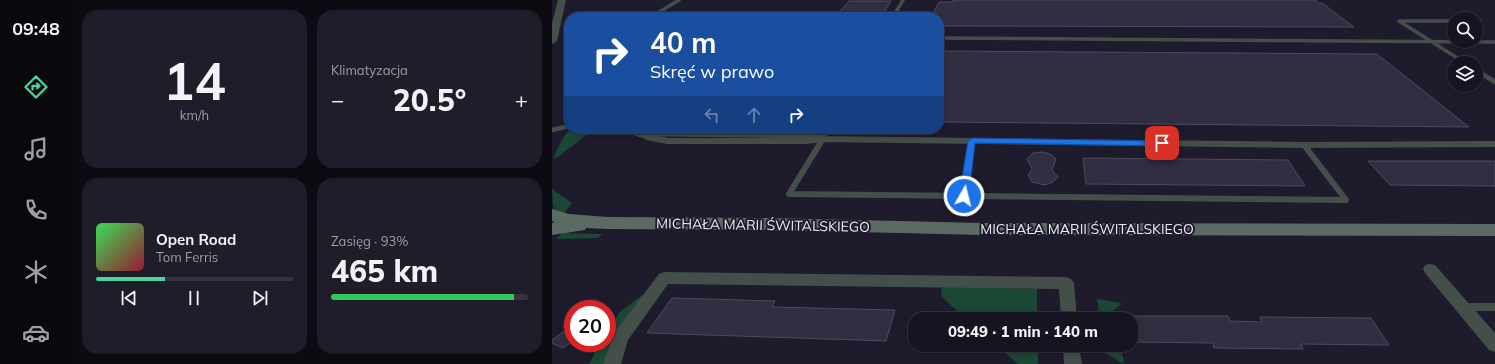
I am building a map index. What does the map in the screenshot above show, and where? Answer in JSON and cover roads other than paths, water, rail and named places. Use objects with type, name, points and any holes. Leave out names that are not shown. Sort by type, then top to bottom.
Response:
[{"type":"main road","name":"MICHAŁA MARII ŚWITALSKIEGO","points":[[552,215],[569,220],[608,223],[771,224],[1064,230],[1495,230]]},
{"type":"main road","name":"MICHAŁA MARII ŚWITALSKIEGO","points":[[552,229],[608,223]]},
{"type":"street","points":[[552,41],[562,0]]},
{"type":"street","points":[[1430,269],[1495,345]]},
{"type":"street","points":[[612,364],[621,337],[664,278],[1066,283],[1068,312]]},
{"type":"street","points":[[1072,352],[1073,364]]},
{"type":"lane","points":[[659,12],[679,0]]},
{"type":"lane","points":[[896,12],[903,0]]},
{"type":"lane","points":[[1447,21],[1398,21],[1454,56]]},
{"type":"lane","points":[[944,38],[1495,42]]},
{"type":"lane","points":[[1483,74],[1495,82]]},
{"type":"lane","points":[[552,130],[564,127]]},
{"type":"lane","points":[[637,134],[668,141],[806,141],[823,139],[1304,145],[1495,144]]},
{"type":"lane","points":[[826,134],[789,194],[1346,200],[1304,145]]},
{"type":"lane","points":[[964,196],[972,141]]},
{"type":"lane","points":[[1463,307],[1495,307]]}]
